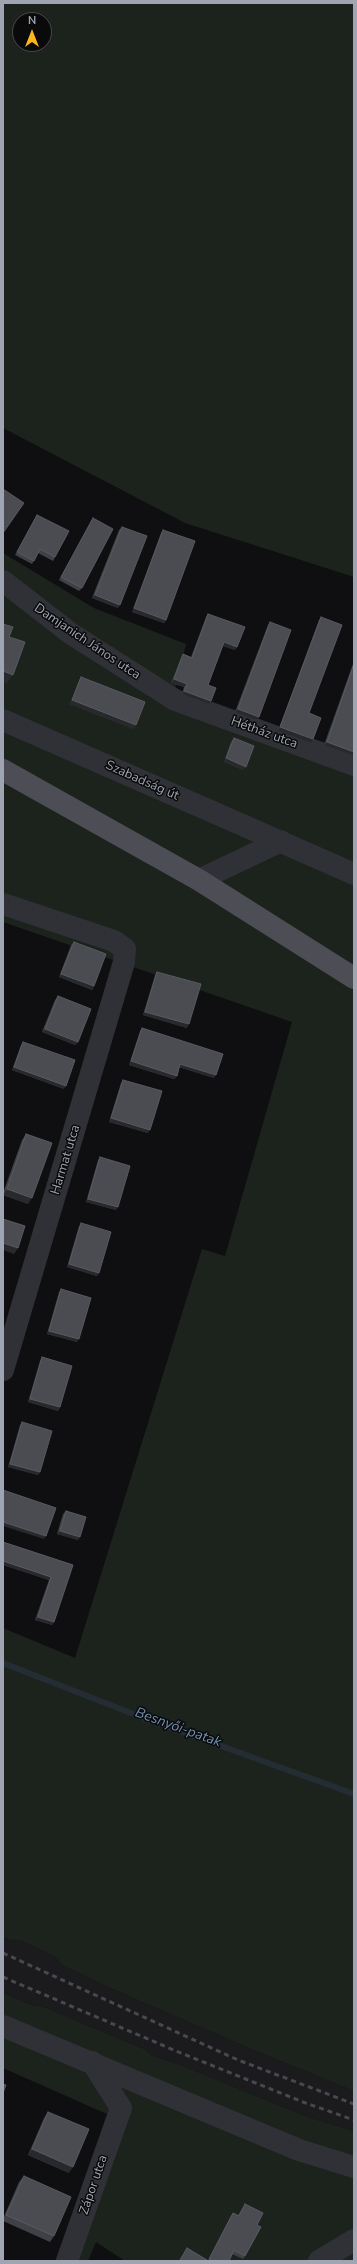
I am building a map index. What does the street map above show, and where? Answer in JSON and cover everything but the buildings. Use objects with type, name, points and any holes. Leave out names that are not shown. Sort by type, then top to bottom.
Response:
[{"type":"main road","points":[[3,770],[199,880],[354,978]]},
{"type":"street","name":"Damjanich János utca","points":[[3,581],[70,633],[175,700]]},
{"type":"street","name":"Hétház utca","points":[[175,700],[354,765]]},
{"type":"street","name":"Szabadság út","points":[[3,720],[354,874]]},
{"type":"street","points":[[199,880],[281,841]]},
{"type":"street","name":"Harmat utca","points":[[3,904],[114,941],[125,949],[124,962],[3,1370]]},
{"type":"street","points":[[3,2026],[92,2062],[155,2091],[299,2150],[354,2167]]},
{"type":"street","points":[[92,2062],[121,2108],[155,2091]]},
{"type":"street","name":"Zápor utca","points":[[67,2261],[121,2108]]},
{"type":"street","points":[[320,2261],[354,2240]]},
{"type":"shaded area","points":[[3,3],[354,3],[354,577],[185,523],[3,428]]},
{"type":"shaded area","points":[[3,553],[94,608],[186,644],[174,693],[354,756],[354,2091],[258,2052],[108,1987],[64,1966],[55,1957],[22,1941],[10,1940],[3,1936],[3,1628],[75,1658],[202,1249],[225,1256],[292,1022],[3,922]]},
{"type":"shaded area","points":[[3,1936],[10,1940],[22,1941],[55,1957],[64,1966],[108,1987],[258,2052],[354,2091],[354,2131],[308,2117],[178,2064],[153,2056],[144,2049],[44,2007],[32,2005],[3,1993]]},
{"type":"shaded area","points":[[3,1993],[32,2005],[44,2007],[144,2049],[153,2056],[178,2064],[308,2117],[354,2131],[354,2261],[125,2261],[96,2242],[88,2261],[55,2261],[109,2115],[3,2068]]},
{"type":"waterway","name":"Besnyői-patak","points":[[3,1663],[141,1717],[354,1794]]},
{"type":"railway","points":[[3,1953],[238,2060],[354,2104]]},
{"type":"railway","points":[[3,1977],[176,2051],[303,2102],[354,2120]]}]
